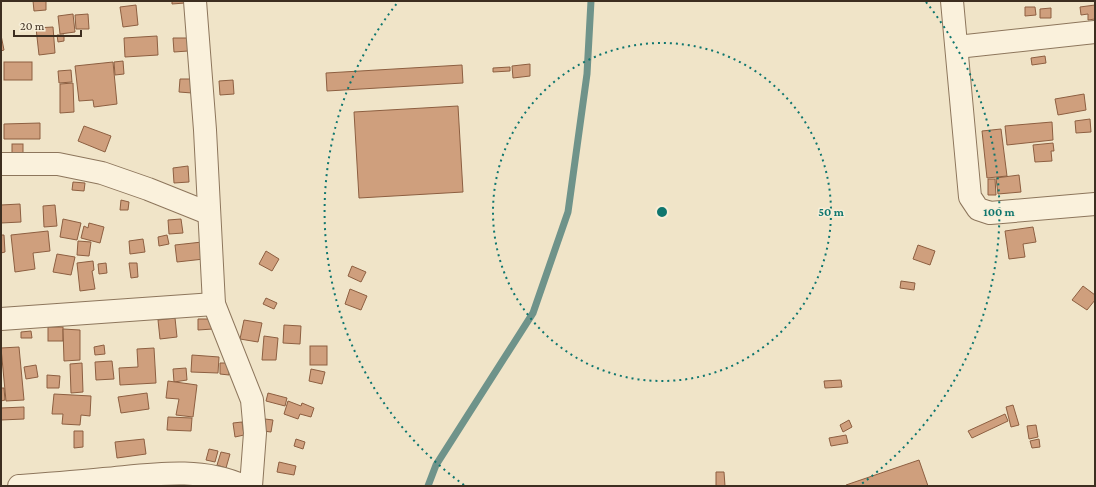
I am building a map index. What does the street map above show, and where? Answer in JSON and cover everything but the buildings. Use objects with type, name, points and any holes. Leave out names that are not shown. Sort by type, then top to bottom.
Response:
[{"type":"street","points":[[195,1],[205,130],[208,213],[214,304],[252,400],[255,433],[251,486]]},
{"type":"street","points":[[952,1],[970,197],[978,209],[990,213],[1095,204]]},
{"type":"street","points":[[957,47],[1095,32]]},
{"type":"street","points":[[1,164],[58,164],[102,173],[148,189],[208,213]]},
{"type":"street","points":[[1,318],[214,304]]},
{"type":"street","points":[[19,486],[153,474],[202,480],[232,481],[242,486]]},
{"type":"waterway","points":[[428,486],[436,465],[533,313],[568,212],[587,74],[591,1]]}]
